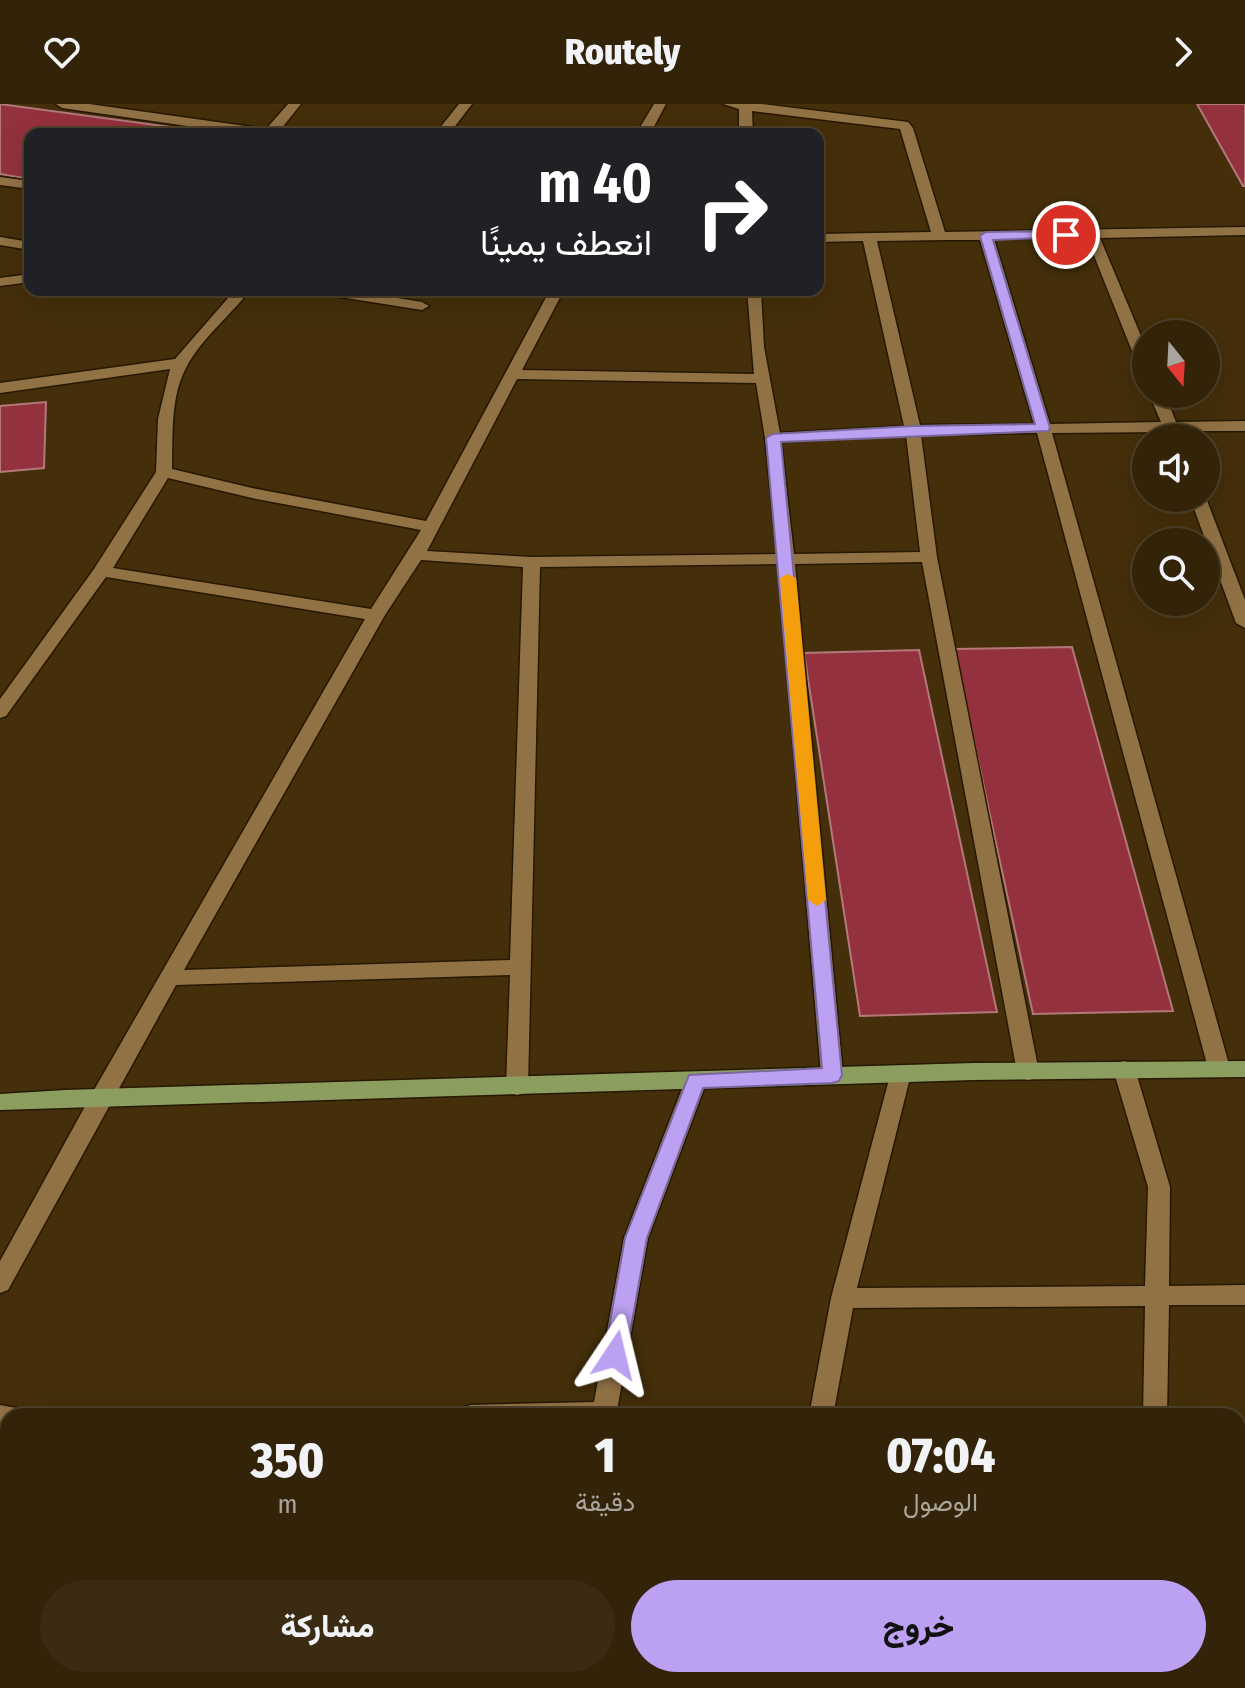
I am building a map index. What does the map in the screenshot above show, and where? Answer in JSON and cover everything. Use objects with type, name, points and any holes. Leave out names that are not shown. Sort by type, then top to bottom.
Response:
[{"type":"main road","points":[[0,1102],[102,1096],[182,1097],[832,1075],[1245,1069]]},
{"type":"street","points":[[62,104],[228,128]]},
{"type":"street","points":[[275,128],[295,104]]},
{"type":"street","points":[[447,128],[466,104]]},
{"type":"street","points":[[646,128],[660,104]]},
{"type":"street","points":[[729,104],[898,124],[906,128],[940,237]]},
{"type":"street","points":[[878,104],[883,122]]},
{"type":"street","points":[[745,106],[746,128]]},
{"type":"street","points":[[0,181],[24,184]]},
{"type":"street","points":[[824,238],[1245,231]]},
{"type":"street","points":[[1092,234],[1132,332]]},
{"type":"street","points":[[986,236],[1043,428],[1219,1068]]},
{"type":"street","points":[[869,238],[913,430],[929,557],[1028,1072]]},
{"type":"street","points":[[0,241],[24,245]]},
{"type":"street","points":[[0,282],[24,279]]},
{"type":"street","points":[[0,712],[102,571],[164,472],[166,419],[172,383],[180,363],[238,296]]},
{"type":"street","points":[[359,296],[422,306]]},
{"type":"street","points":[[0,1283],[102,1096],[376,615],[416,555],[554,296]]},
{"type":"street","points":[[754,296],[757,347],[773,438],[786,557],[832,1075]]},
{"type":"street","points":[[0,388],[180,363]]},
{"type":"street","points":[[512,374],[763,379]]},
{"type":"street","points":[[1220,428],[1245,426]]},
{"type":"street","points":[[773,438],[913,430],[1043,428],[1132,431]]},
{"type":"street","points":[[164,472],[252,493],[431,527]]},
{"type":"street","points":[[1203,512],[1245,623]]},
{"type":"street","points":[[416,555],[532,562],[929,557]]},
{"type":"street","points":[[517,1087],[532,562]]},
{"type":"street","points":[[102,571],[376,615]]},
{"type":"street","points":[[170,978],[521,967]]},
{"type":"street","points":[[1124,1069],[1159,1187],[1155,1408]]},
{"type":"street","points":[[822,1408],[843,1298],[900,1074]]},
{"type":"street","points":[[605,1408],[636,1238],[696,1081]]},
{"type":"street","points":[[843,1298],[1245,1295]]},
{"type":"building","points":[[0,104],[178,128],[24,128],[24,178],[0,174]]},
{"type":"building","points":[[1197,104],[1245,104],[1245,186],[1243,186]]},
{"type":"building","points":[[46,402],[44,468],[0,472],[0,406]]},
{"type":"building","points":[[1072,647],[1173,1011],[1033,1014],[954,649]]},
{"type":"building","points":[[919,650],[997,1012],[860,1016],[804,653]]},
{"type":"slow traffic","points":[[788,578],[817,900]]},
{"type":"route","points":[[615,1355],[636,1238],[696,1081],[832,1075],[773,438],[913,430],[1043,428],[986,236],[1066,235]]}]
